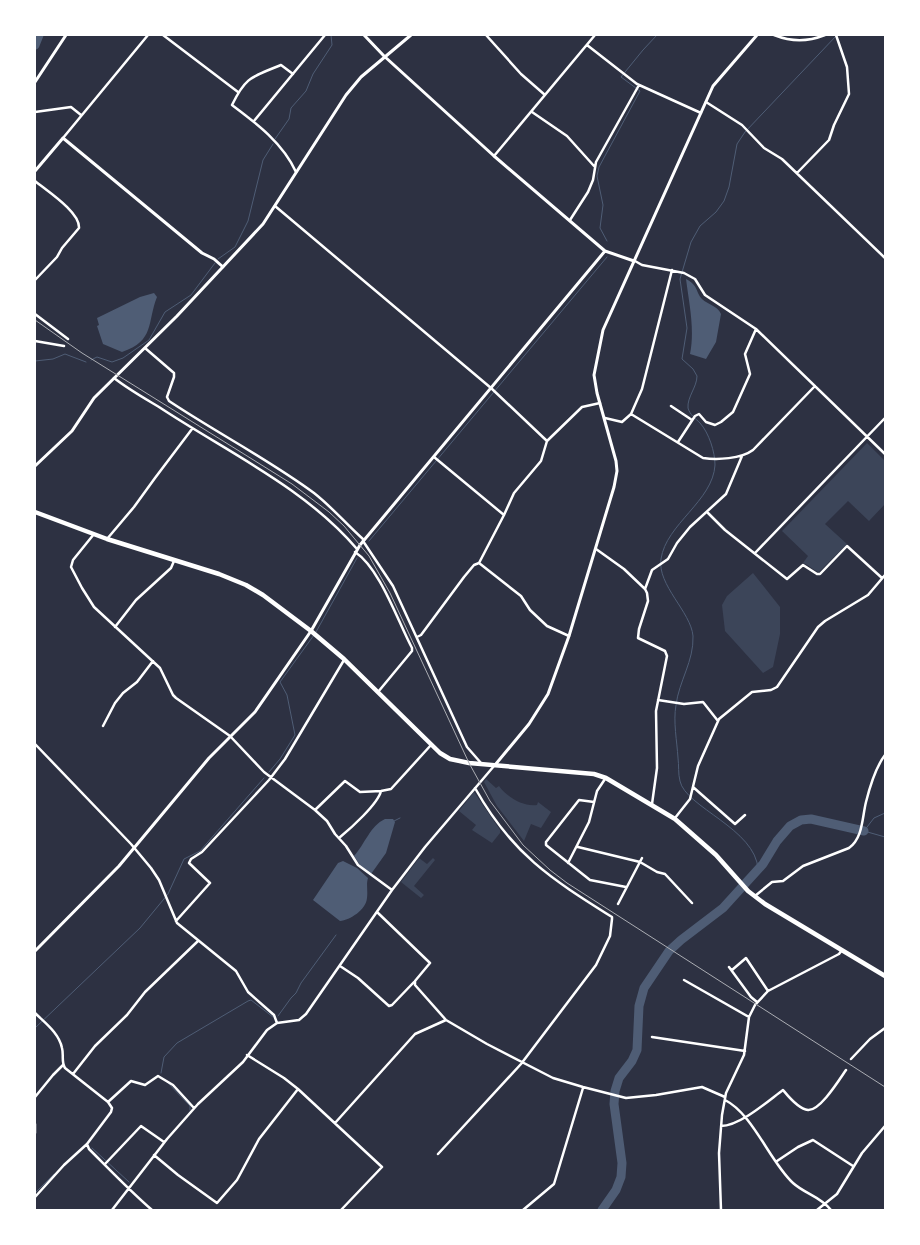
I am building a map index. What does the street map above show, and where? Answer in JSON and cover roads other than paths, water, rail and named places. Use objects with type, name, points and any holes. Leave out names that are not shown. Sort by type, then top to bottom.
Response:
[{"type":"main road","points":[[35,512],[107,539],[226,576],[263,595],[311,631],[344,659],[440,754],[450,759],[495,766],[594,774],[606,778],[675,819],[716,854],[747,890],[776,911],[885,976]]},
{"type":"street","points":[[35,82],[66,35]]},
{"type":"street","points":[[35,171],[148,35]]},
{"type":"street","points":[[163,35],[238,92]]},
{"type":"street","points":[[254,122],[325,35]]},
{"type":"street","points":[[364,35],[384,56],[494,156],[605,251],[642,265],[684,273],[695,279],[708,298],[756,329],[885,454]]},
{"type":"street","points":[[35,466],[72,431],[94,398],[145,348],[263,224],[346,95],[361,77],[411,35]]},
{"type":"street","points":[[486,35],[521,74],[545,95]]},
{"type":"street","points":[[494,156],[595,35]]},
{"type":"street","points":[[112,1210],[164,1142],[194,1108],[234,1072],[262,1035],[277,1023],[295,1022],[302,1018],[392,890],[425,847],[529,724],[548,694],[569,636],[616,477],[616,460],[594,375],[603,330],[719,77],[757,35]]},
{"type":"street","points":[[774,35],[802,41],[825,35]]},
{"type":"street","points":[[797,173],[829,140],[834,125],[850,94],[847,67],[837,36]]},
{"type":"street","points":[[587,45],[639,85],[701,113]]},
{"type":"street","points":[[293,74],[280,65],[250,78],[238,92],[232,105],[266,132],[290,159],[296,172]]},
{"type":"street","points":[[570,220],[588,192],[593,180],[595,166],[639,85]]},
{"type":"street","points":[[706,102],[745,128],[764,148],[782,159],[885,258]]},
{"type":"street","points":[[35,112],[71,107],[81,115]]},
{"type":"street","points":[[532,112],[567,136],[595,166]]},
{"type":"street","points":[[63,138],[186,241],[223,267]]},
{"type":"street","points":[[35,181],[69,209],[79,224],[79,228],[57,257],[35,280]]},
{"type":"street","points":[[275,206],[491,388],[547,441]]},
{"type":"street","points":[[35,950],[119,866],[209,758],[248,720],[311,631],[364,540],[605,251]]},
{"type":"street","points":[[605,418],[622,422],[632,414],[642,389],[672,270]]},
{"type":"street","points":[[35,314],[68,339]]},
{"type":"street","points":[[678,443],[697,415],[699,414],[708,423],[715,424],[724,421],[732,412],[750,374],[745,354],[756,329]]},
{"type":"street","points":[[35,341],[64,346]]},
{"type":"street","points":[[145,348],[174,373],[167,395],[168,399],[304,486],[332,508],[364,540],[393,586],[469,750],[482,764]]},
{"type":"street","points":[[114,378],[305,499],[330,520],[367,564],[381,584],[412,648],[412,651],[378,692]]},
{"type":"street","points":[[632,414],[703,458],[742,456],[753,450],[815,386]]},
{"type":"street","points":[[417,637],[474,565],[480,563],[514,493],[541,461],[547,441],[582,407],[600,403]]},
{"type":"street","points":[[671,406],[692,420]]},
{"type":"street","points":[[755,553],[885,418]]},
{"type":"street","points":[[107,539],[134,508],[154,478],[192,429]]},
{"type":"street","points":[[645,589],[650,574],[656,566],[666,560],[682,537],[722,499],[729,488],[742,456]]},
{"type":"street","points":[[434,457],[504,515]]},
{"type":"street","points":[[707,512],[722,528],[787,578],[803,565],[820,574],[847,546],[882,578]]},
{"type":"street","points":[[94,534],[73,560],[71,567],[90,601],[114,627],[162,670],[176,698],[230,736],[271,778],[328,821],[358,865],[392,890]]},
{"type":"street","points":[[596,549],[624,569],[645,589],[648,598],[638,638],[665,651],[668,656],[658,700],[655,732],[656,768],[652,804]]},
{"type":"street","points":[[114,627],[136,600],[171,568],[175,560]]},
{"type":"street","points":[[480,563],[521,596],[530,610],[547,626],[569,636]]},
{"type":"street","points":[[675,819],[690,799],[698,766],[718,722],[752,692],[772,690],[777,687],[818,627],[824,621],[868,595],[885,575]]},
{"type":"street","points":[[176,921],[210,884],[189,863],[202,852],[286,760],[344,659]]},
{"type":"street","points":[[103,726],[115,703],[137,682],[152,661]]},
{"type":"street","points":[[658,700],[684,704],[703,702],[718,722]]},
{"type":"street","points":[[35,744],[151,868],[159,880],[176,921],[236,971],[250,994],[274,1015],[277,1023]]},
{"type":"street","points":[[315,810],[345,781],[360,792],[382,791],[393,787],[431,745]]},
{"type":"street","points":[[755,896],[772,882],[783,880],[803,866],[849,848],[856,842],[866,801],[877,769],[885,755]]},
{"type":"street","points":[[568,863],[578,847],[589,822],[597,789],[606,778]]},
{"type":"street","points":[[693,787],[735,824],[745,816]]},
{"type":"street","points":[[438,1154],[522,1062],[596,965],[610,936],[612,917],[554,880],[526,857],[498,824],[475,788]]},
{"type":"street","points":[[339,838],[372,805],[382,791]]},
{"type":"street","points":[[594,802],[579,800],[546,842],[547,846],[590,880],[626,887]]},
{"type":"street","points":[[578,847],[640,862],[657,872],[668,875],[692,903]]},
{"type":"street","points":[[618,904],[642,858]]},
{"type":"street","points":[[340,966],[358,978],[389,1006],[415,981],[429,964],[429,961],[377,912]]},
{"type":"street","points":[[73,1074],[95,1046],[127,1015],[145,992],[198,940]]},
{"type":"street","points":[[721,1210],[719,1153],[725,1098],[745,1050],[749,1017],[758,1002],[768,991],[839,954],[842,950]]},
{"type":"street","points":[[758,1002],[751,997],[730,969],[746,958],[768,991]]},
{"type":"street","points":[[684,980],[749,1017]]},
{"type":"street","points":[[415,981],[415,985],[446,1020],[547,1075],[611,1095],[628,1098],[704,1087],[725,1098],[744,1117],[794,1184],[826,1204],[831,1210]]},
{"type":"street","points":[[35,1013],[56,1035],[62,1048],[63,1065],[111,1106],[111,1112],[87,1144],[35,1196]]},
{"type":"street","points":[[335,1123],[415,1034],[446,1020]]},
{"type":"street","points":[[851,1059],[870,1039],[885,1028]]},
{"type":"street","points":[[652,1037],[745,1050]]},
{"type":"street","points":[[247,1055],[298,1089],[382,1167],[342,1210]]},
{"type":"street","points":[[35,1097],[63,1065]]},
{"type":"street","points":[[721,1126],[729,1125],[744,1117],[783,1090],[801,1107],[806,1110],[813,1109],[824,1099],[846,1070]]},
{"type":"street","points":[[108,1102],[131,1081],[145,1086],[158,1076],[174,1085],[194,1108]]},
{"type":"street","points":[[523,1210],[554,1184],[583,1087]]},
{"type":"street","points":[[154,1155],[217,1203],[237,1180],[259,1139],[298,1089]]},
{"type":"street","points":[[35,1124],[35,1133]]},
{"type":"street","points":[[104,1164],[141,1126],[164,1142]]},
{"type":"street","points":[[817,1210],[840,1190],[862,1153],[884,1128]]},
{"type":"street","points":[[777,1161],[798,1147],[813,1140],[853,1166]]},
{"type":"street","points":[[87,1144],[128,1189],[152,1210]]},
{"type":"waterway","points":[[35,45],[39,35]]},
{"type":"waterway","points":[[275,139],[289,119],[291,108],[306,91],[313,74],[332,45],[331,35]]},
{"type":"waterway","points":[[607,241],[600,228],[603,205],[597,176],[599,167],[640,91],[621,77],[657,35]]},
{"type":"waterway","points":[[758,869],[754,855],[746,842],[734,830],[694,800],[685,791],[679,775],[675,711],[691,654],[693,636],[687,618],[664,579],[661,559],[671,535],[706,490],[712,478],[715,465],[709,437],[700,423],[691,415],[688,408],[697,376],[693,369],[682,359],[687,328],[680,279],[691,242],[700,226],[716,212],[724,201],[729,187],[737,144],[745,132],[837,35]]},
{"type":"waterway","points":[[218,259],[235,247],[248,221],[263,160],[273,144]]},
{"type":"waterway","points":[[369,541],[607,257]]},
{"type":"waterway","points":[[91,360],[97,357],[112,362],[123,358],[149,340],[165,312],[191,295],[215,263]]},
{"type":"waterway","points":[[35,361],[53,359],[65,354],[86,362]]},
{"type":"waterway","points":[[316,632],[357,558]]},
{"type":"waterway","points":[[269,772],[280,759],[295,735],[287,695],[280,682],[314,635]]},
{"type":"waterway","points":[[35,1028],[140,928],[168,894],[184,859],[200,851],[264,778]]},
{"type":"waterway","points":[[885,813],[874,818],[864,831],[885,837]]},
{"type":"waterway","points":[[394,821],[400,818]]},
{"type":"waterway","points":[[602,1210],[616,1190],[621,1177],[622,1163],[614,1104],[615,1091],[619,1078],[632,1061],[637,1050],[639,1006],[644,988],[669,951],[723,908],[763,864],[777,841],[790,826],[801,820],[811,819],[864,831]]},
{"type":"waterway","points":[[278,1016],[336,935]]},
{"type":"waterway","points":[[161,1073],[164,1057],[177,1043],[248,1001],[251,1000],[273,1017]]},
{"type":"waterway","points":[[168,1083],[190,1106],[190,1110]]},
{"type":"waterway","points":[[92,1148],[129,1182]]},
{"type":"waterway","points":[[35,1193],[54,1174]]},
{"type":"railway","points":[[35,320],[82,353],[292,484],[344,526],[369,556],[390,593],[469,763],[490,801],[523,845],[550,870],[567,883],[885,1087]]}]
